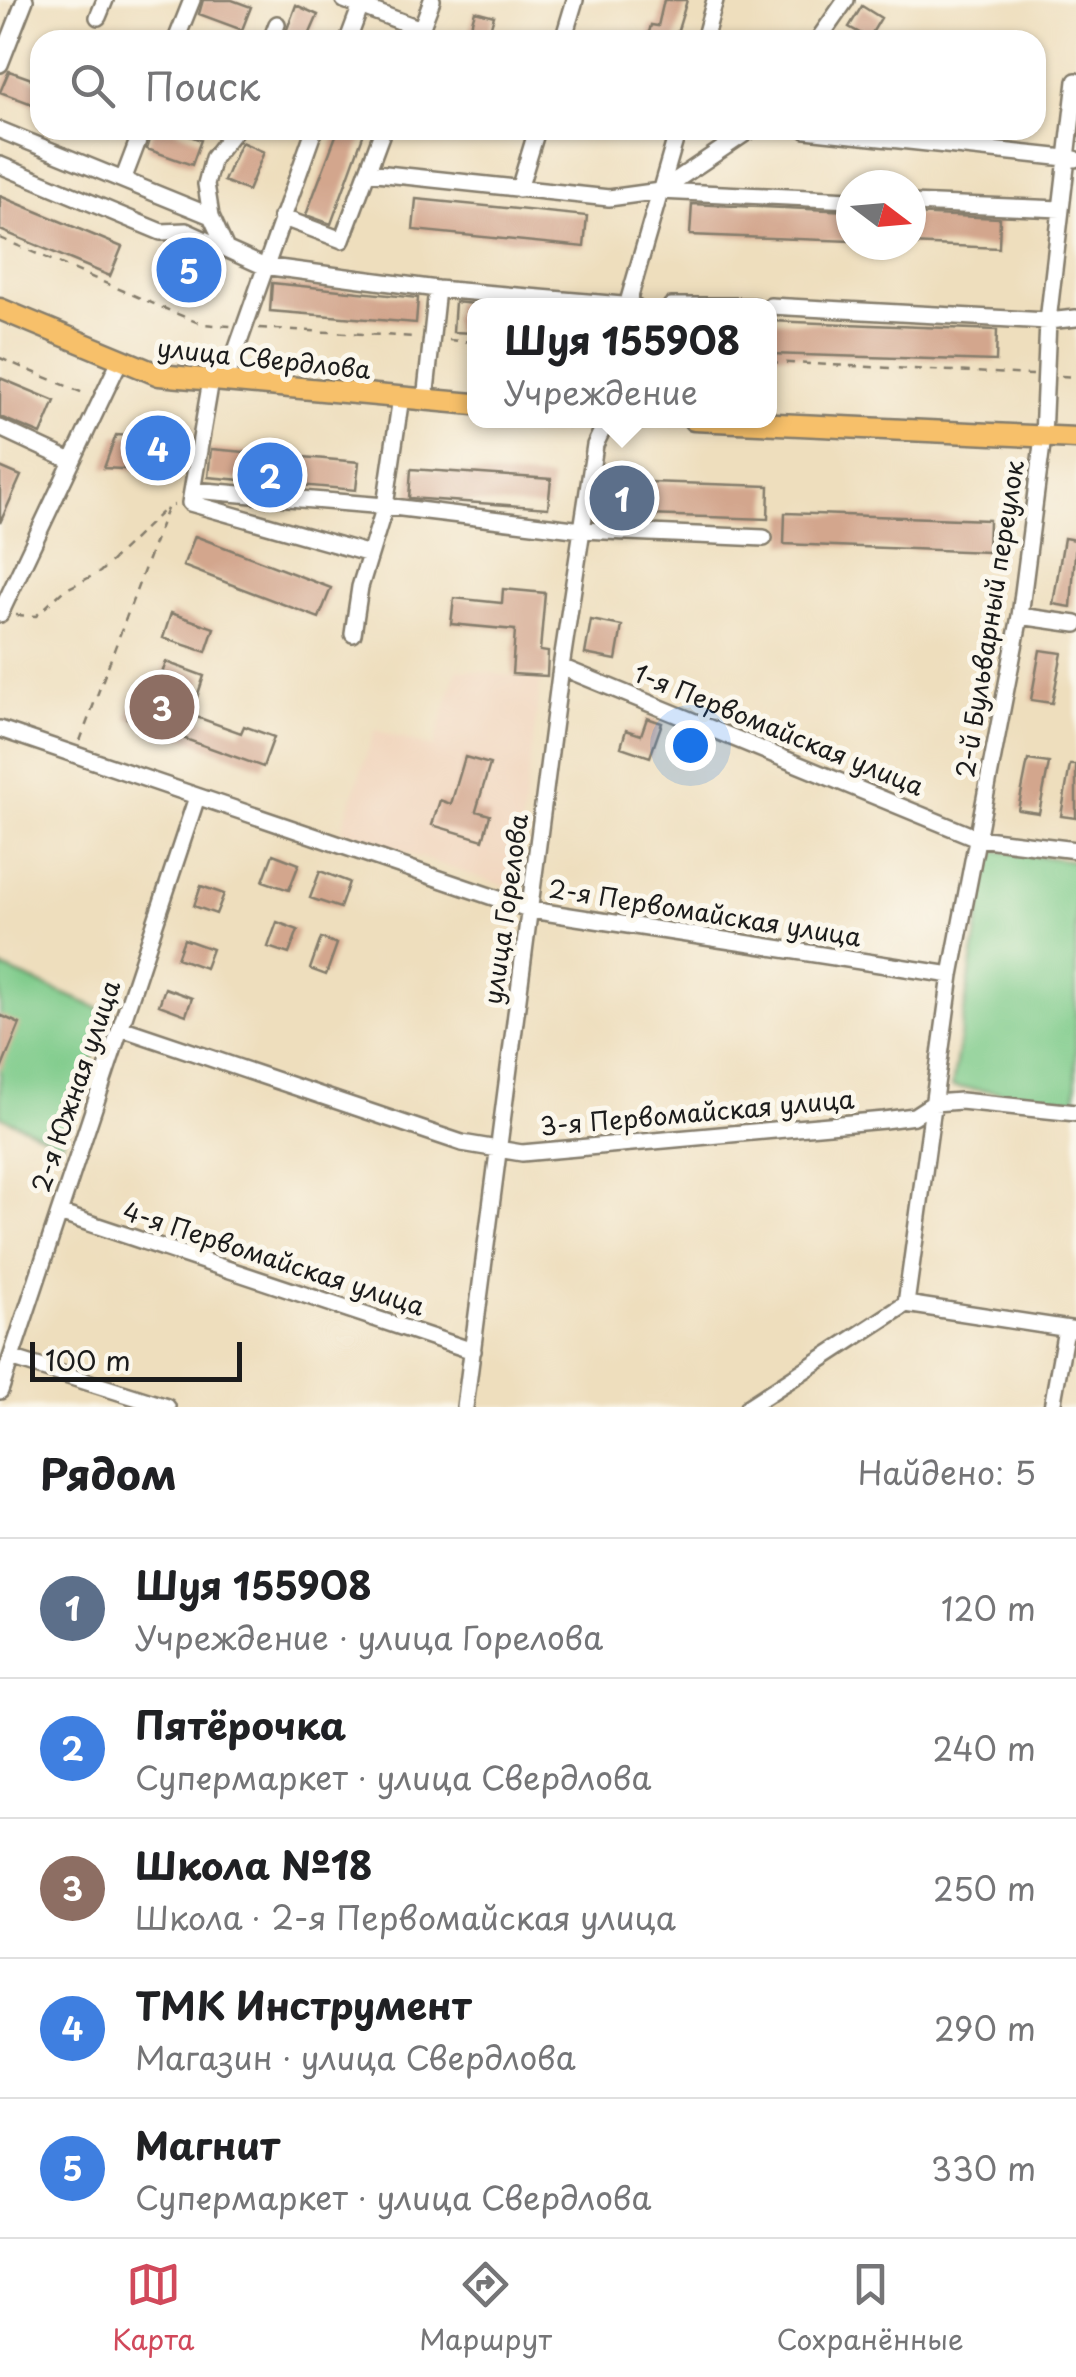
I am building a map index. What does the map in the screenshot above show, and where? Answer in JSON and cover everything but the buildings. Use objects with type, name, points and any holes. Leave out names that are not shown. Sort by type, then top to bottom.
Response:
[{"type":"main road","name":"улица Свердлова","points":[[0,310],[158,375],[467,403]]},
{"type":"main road","points":[[777,424],[1076,438]]},
{"type":"street","points":[[0,64],[25,0]]},
{"type":"street","points":[[98,17],[106,0]]},
{"type":"street","points":[[180,30],[192,0]]},
{"type":"street","points":[[344,0],[362,3],[410,30]]},
{"type":"street","points":[[421,30],[432,0]]},
{"type":"street","points":[[566,30],[575,0]]},
{"type":"street","points":[[707,30],[715,0]]},
{"type":"street","points":[[825,30],[846,0]]},
{"type":"street","points":[[352,30],[362,3]]},
{"type":"street","name":"2-й Бульварный переулок","points":[[906,1304],[951,975],[1020,616],[1043,437],[1048,321],[1072,159],[1076,81]]},
{"type":"street","points":[[0,130],[210,216]]},
{"type":"street","points":[[123,180],[138,140]]},
{"type":"street","points":[[226,249],[210,216],[206,184],[212,158],[227,140]]},
{"type":"street","points":[[192,496],[218,381],[310,140]]},
{"type":"street","points":[[281,217],[342,240],[379,140]]},
{"type":"street","points":[[519,189],[533,140]]},
{"type":"street","points":[[632,298],[675,140]]},
{"type":"street","points":[[660,191],[735,140]]},
{"type":"street","points":[[898,140],[1072,159]]},
{"type":"street","points":[[0,166],[161,232],[186,231],[263,266],[551,298]]},
{"type":"street","points":[[367,172],[609,198],[660,191],[836,199]]},
{"type":"street","points":[[926,203],[1062,209]]},
{"type":"street","points":[[425,400],[438,288]]},
{"type":"street","points":[[777,306],[999,315],[1048,321],[1076,318]]},
{"type":"street","points":[[0,614],[69,460],[119,362]]},
{"type":"street","points":[[352,634],[385,506],[401,397]]},
{"type":"street","points":[[0,428],[69,460]]},
{"type":"street","name":"улица Горелова","points":[[465,1407],[562,668],[595,445],[603,428]]},
{"type":"street","points":[[192,496],[385,506],[582,530],[764,538]]},
{"type":"street","points":[[192,496],[370,554]]},
{"type":"street","points":[[1020,616],[1076,624]]},
{"type":"street","name":"1-я Первомайская улица","points":[[562,668],[977,838],[1076,850]]},
{"type":"street","name":"2-я Первомайская улица","points":[[0,729],[531,910],[951,975]]},
{"type":"street","name":"2-я Южная улица","points":[[0,1391],[197,797]]},
{"type":"street","name":"3-я Первомайская улица","points":[[121,1028],[351,1108],[462,1143],[497,1149],[551,1152],[884,1120],[914,1116],[934,1103]]},
{"type":"street","points":[[934,1103],[960,1101],[1076,1113]]},
{"type":"street","name":"4-я Первомайская улица","points":[[59,1213],[473,1351]]},
{"type":"street","points":[[748,1407],[906,1304],[1071,1329],[1052,1407]]},
{"type":"street","points":[[10,1358],[167,1407]]},
{"type":"path","points":[[0,238],[202,324],[467,341]]},
{"type":"path","points":[[0,358],[98,400]]},
{"type":"path","points":[[777,362],[1076,377]]},
{"type":"path","points":[[0,614],[36,616],[63,591],[100,572],[168,506],[192,496]]},
{"type":"path","points":[[74,755],[168,506]]},
{"type":"shaded area","points":[[457,669],[541,679],[513,889],[341,831],[375,730],[433,748]]},
{"type":"green space","points":[[990,850],[1076,861],[1076,1100],[952,1087]]},
{"type":"green space","points":[[0,967],[110,1013],[62,1144],[0,1116]]},
{"type":"place","name":"Магнит","points":[[189,270]]},
{"type":"place","name":"ТМК Инструмент","points":[[158,448]]},
{"type":"place","name":"Пятёрочка","points":[[270,475]]},
{"type":"place","name":"Шуя 155908","points":[[622,498]]},
{"type":"place","name":"Школа №18","points":[[162,707]]}]
